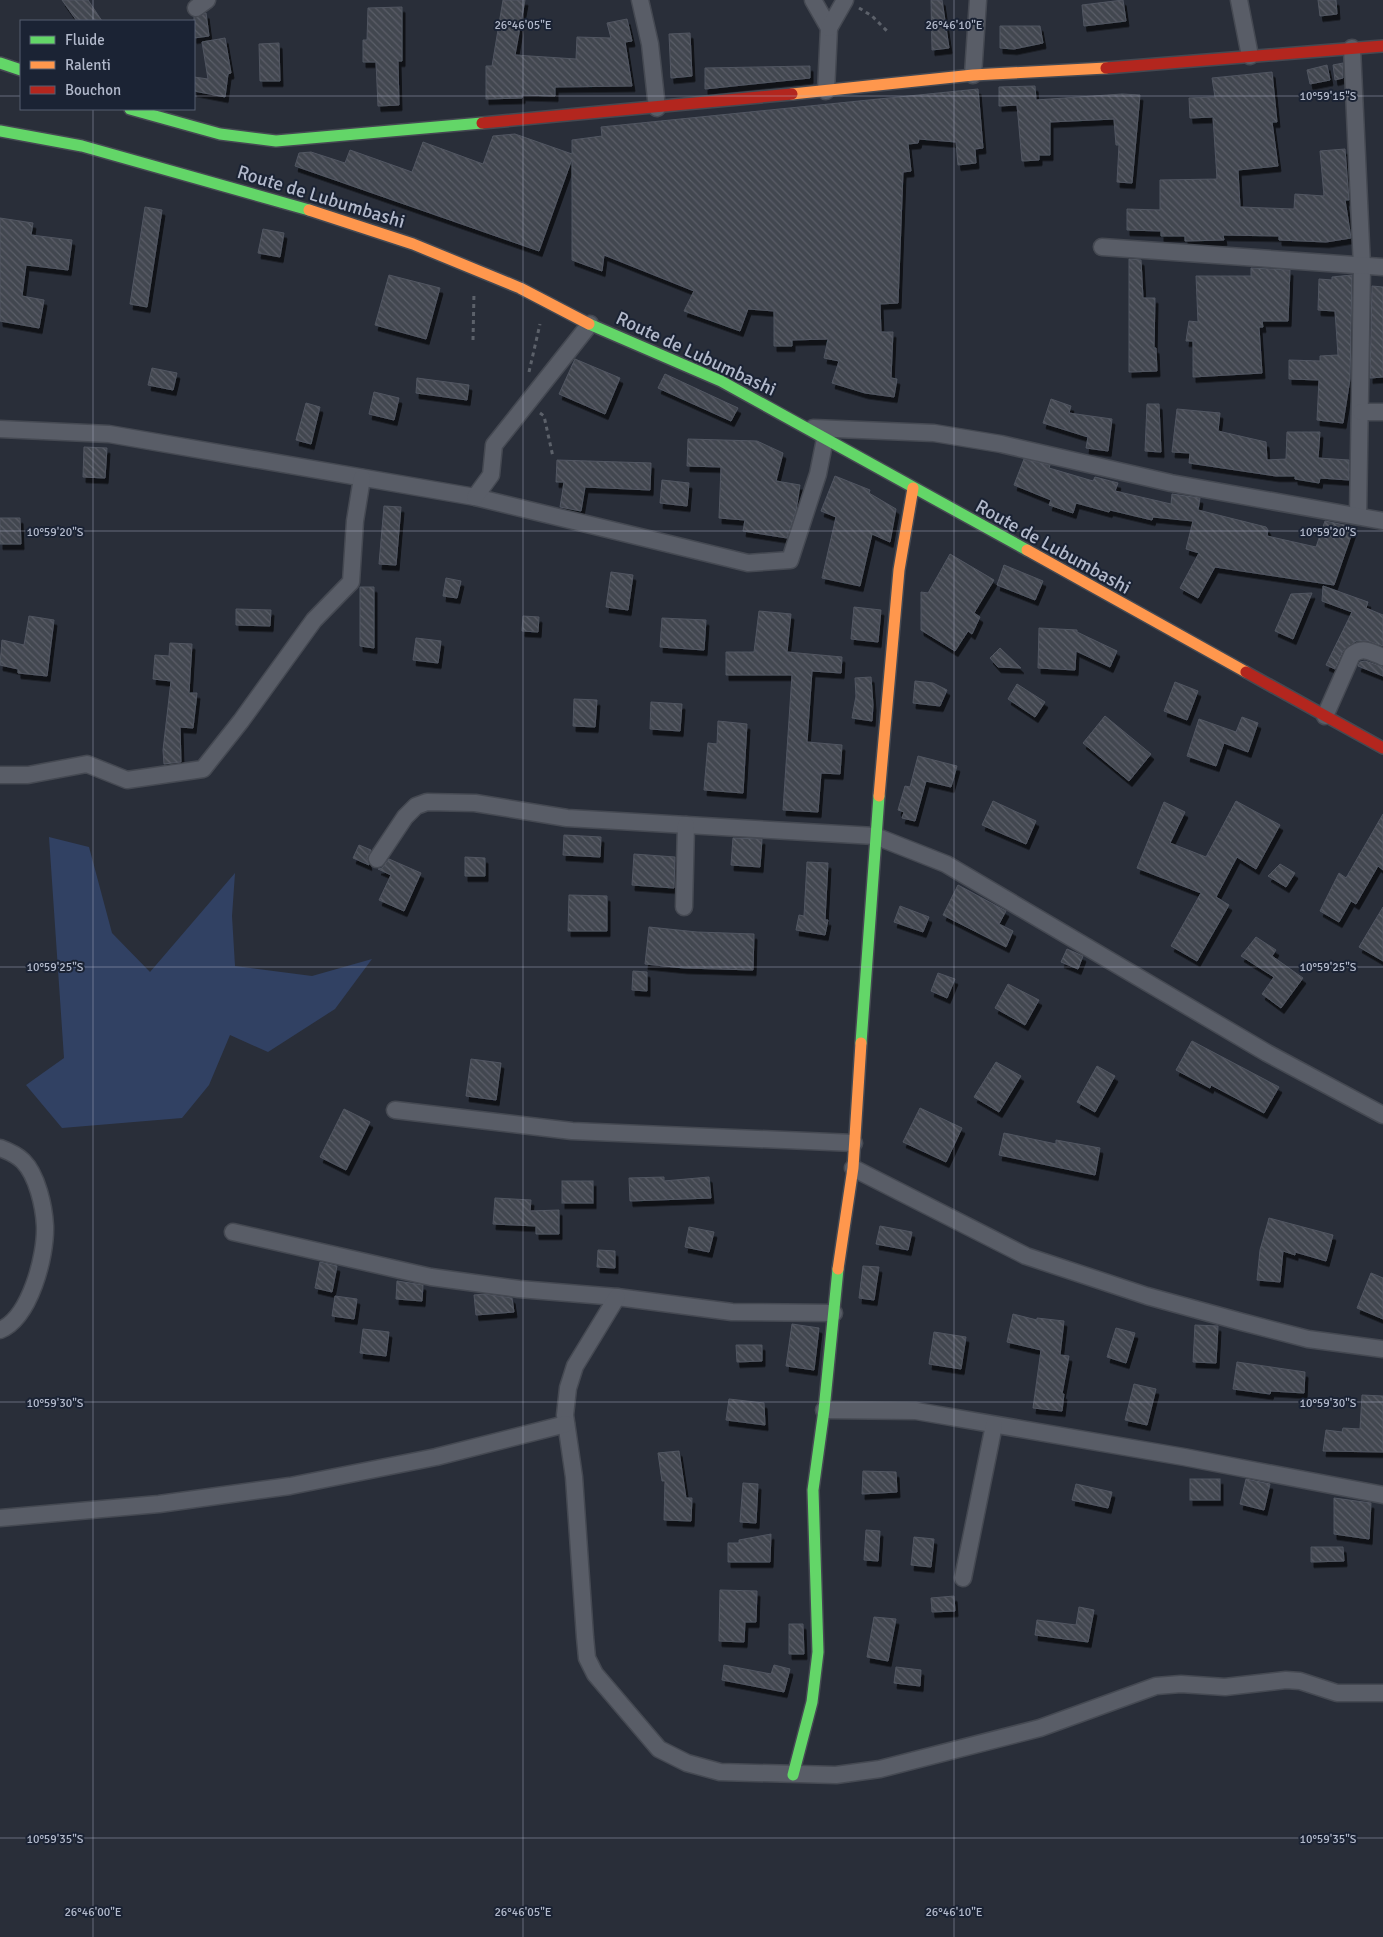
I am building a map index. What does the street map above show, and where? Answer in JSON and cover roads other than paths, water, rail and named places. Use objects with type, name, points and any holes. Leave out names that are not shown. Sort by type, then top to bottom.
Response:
[{"type":"main road","points":[[133,110],[188,127],[234,138],[276,141],[657,108],[974,75],[1112,68],[1383,46]]},
{"type":"main road","points":[[0,63],[20,70]]},
{"type":"main road","name":"Route de Lubumbashi","points":[[0,131],[82,146],[271,198],[412,244],[520,288],[590,324],[722,381],[1383,748]]},
{"type":"main road","points":[[793,1775],[812,1702],[818,1652],[813,1490],[824,1410],[842,1234],[853,1168],[875,836],[899,570],[913,488]]},
{"type":"street","points":[[640,0],[650,44],[657,108]]},
{"type":"street","points":[[813,0],[829,28]]},
{"type":"street","points":[[826,90],[829,28],[845,0]]},
{"type":"street","points":[[974,75],[978,0]]},
{"type":"street","points":[[1239,0],[1250,56]]},
{"type":"street","points":[[1352,48],[1362,266],[1362,412],[1358,516]]},
{"type":"street","points":[[1102,247],[1383,267]]},
{"type":"street","points":[[475,497],[491,475],[494,445],[590,324]]},
{"type":"street","points":[[1362,412],[1383,412]]},
{"type":"street","points":[[806,428],[934,433],[972,439],[1081,461],[1170,483],[1383,521]]},
{"type":"street","points":[[0,429],[109,434],[475,497],[748,563],[790,560],[818,474],[825,439]]},
{"type":"street","points":[[0,775],[28,775],[87,764],[127,780],[203,769],[241,721],[314,620],[350,582],[355,521],[362,478]]},
{"type":"street","points":[[1325,716],[1352,655],[1358,650],[1366,650],[1383,657]]},
{"type":"street","points":[[377,859],[405,817],[416,806],[427,802],[475,803],[551,816],[686,826],[875,836],[946,864],[1267,1053],[1383,1115]]},
{"type":"street","points":[[684,907],[686,826]]},
{"type":"street","points":[[395,1110],[572,1131],[854,1143]]},
{"type":"street","points":[[0,1148],[23,1161],[31,1172],[45,1226],[34,1288],[10,1326],[0,1330]]},
{"type":"street","points":[[853,1168],[1026,1256],[1147,1296],[1242,1322],[1308,1339],[1383,1349]]},
{"type":"street","points":[[233,1232],[431,1278],[519,1289],[617,1297],[732,1312],[834,1313]]},
{"type":"street","points":[[617,1297],[575,1366],[568,1388],[566,1424],[574,1477],[587,1658],[595,1674],[631,1719],[659,1748],[687,1763],[720,1772],[793,1775],[836,1775],[880,1769],[944,1754],[1071,1718],[1127,1695],[1156,1686],[1181,1684],[1225,1687],[1286,1680],[1300,1681],[1337,1693],[1383,1693]]},
{"type":"street","points":[[824,1410],[916,1411],[1383,1494]]},
{"type":"street","points":[[0,1518],[159,1504],[290,1486],[436,1456],[566,1424]]},
{"type":"street","points":[[963,1578],[994,1424]]},
{"type":"water","points":[[49,837],[89,847],[112,933],[150,972],[235,873],[232,916],[235,966],[312,976],[372,959],[335,1009],[268,1052],[230,1035],[209,1085],[182,1118],[62,1128],[26,1085],[64,1058]]}]
